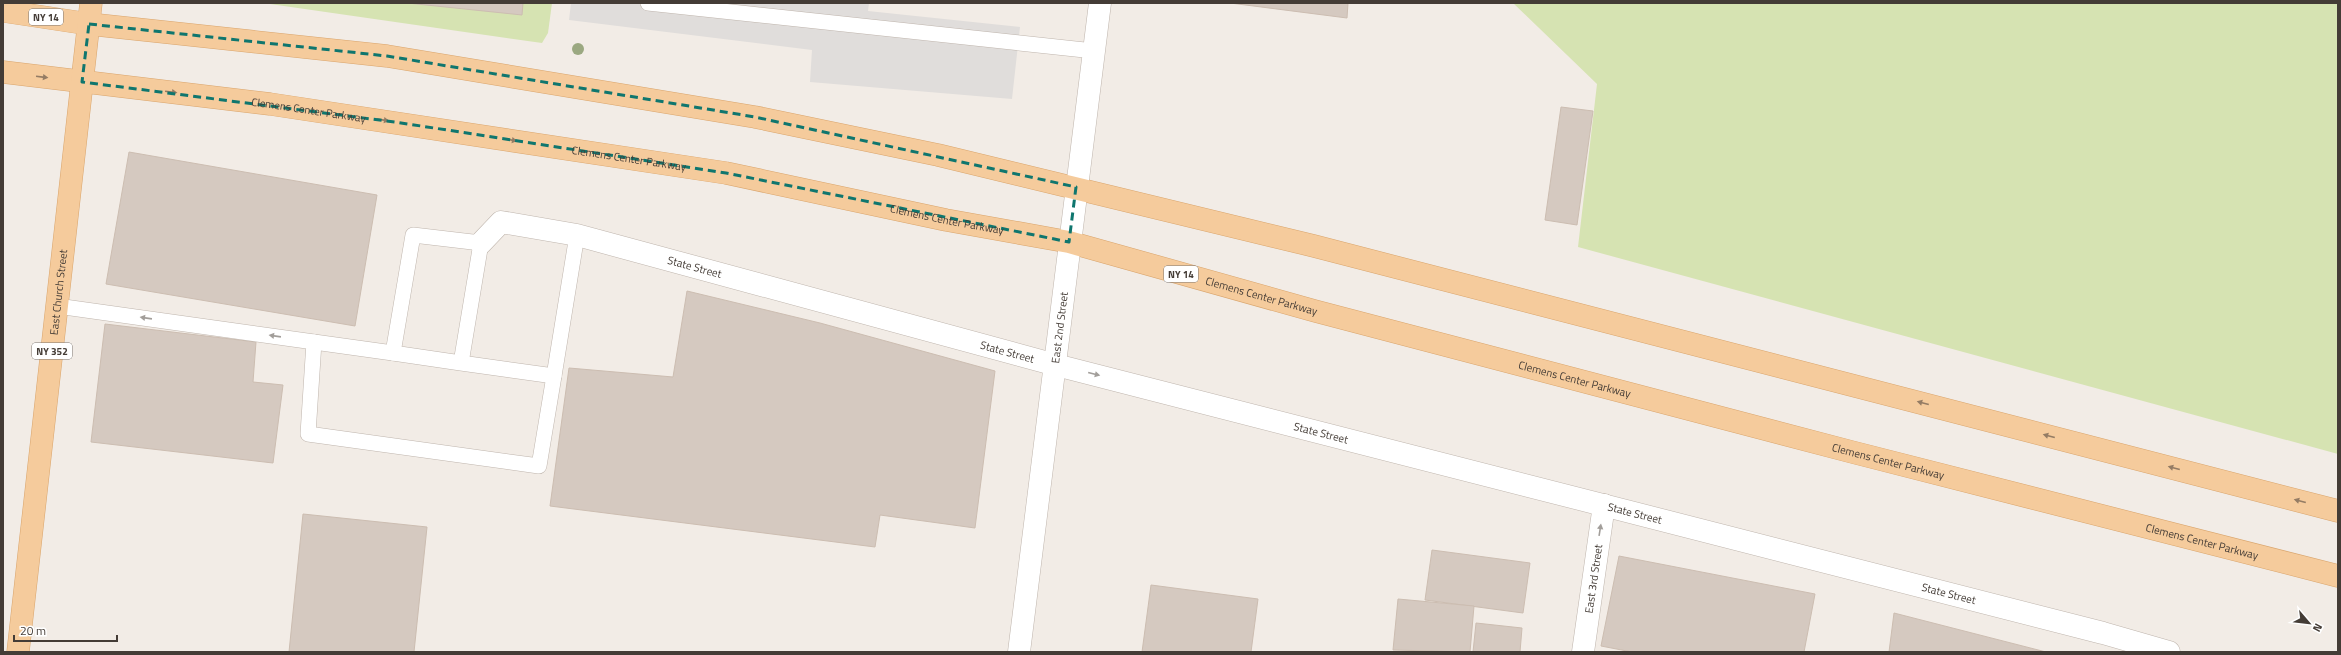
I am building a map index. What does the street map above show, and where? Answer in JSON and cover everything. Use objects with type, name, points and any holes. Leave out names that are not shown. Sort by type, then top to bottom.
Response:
[{"type":"main road","name":"NY 14","points":[[3,11],[90,13],[387,56],[755,117],[938,155],[1076,187],[1338,252],[2338,511]]},
{"type":"main road","name":"East Church Street","points":[[18,652],[90,13]]},
{"type":"main road","name":"Clemens Center Parkway","points":[[3,72],[364,118],[726,174],[946,220],[1069,242],[1330,315],[1852,452],[2338,576]]},
{"type":"street","name":"East 2nd Street","points":[[1020,652],[1056,365],[1069,242],[1100,3]]},
{"type":"street","name":"State Street","points":[[481,243],[501,222],[577,234],[1056,365],[2169,652]]},
{"type":"street","name":"East 3rd Street","points":[[1583,652],[1604,506]]},
{"type":"lane","points":[[648,3],[1094,51]]},
{"type":"lane","points":[[314,342],[308,434],[539,466],[577,234]]},
{"type":"lane","points":[[393,353],[412,235],[481,243],[462,363]]},
{"type":"lane","points":[[57,306],[554,376]]},
{"type":"highlighted area","points":[[89,24],[387,56],[755,117],[1076,187],[1069,242],[726,173],[395,122],[82,82]]},
{"type":"green space","points":[[263,3],[552,3],[548,33],[542,43]]},
{"type":"green space","points":[[1513,3],[2338,3],[2338,454],[1578,247],[1597,84]]},
{"type":"shaded area","points":[[571,3],[869,3],[868,11],[1020,27],[1012,99],[810,82],[812,50],[569,20]]},
{"type":"building","points":[[407,3],[523,3],[522,15]]},
{"type":"building","points":[[1230,3],[1348,3],[1347,18]]},
{"type":"building","points":[[1561,107],[1593,111],[1577,225],[1545,220]]},
{"type":"building","points":[[129,152],[377,195],[355,326],[106,284]]},
{"type":"building","points":[[687,291],[820,323],[995,371],[975,528],[880,515],[875,547],[550,506],[569,368],[673,377]]},
{"type":"building","points":[[105,324],[256,342],[253,382],[283,385],[273,463],[91,442]]},
{"type":"building","points":[[303,514],[427,527],[414,652],[289,652]]},
{"type":"building","points":[[1432,550],[1530,563],[1523,613],[1425,600]]},
{"type":"building","points":[[1619,556],[1815,594],[1804,652],[1632,652],[1601,646]]},
{"type":"building","points":[[1151,585],[1258,599],[1251,652],[1142,652]]},
{"type":"building","points":[[1398,599],[1474,606],[1470,652],[1393,650]]},
{"type":"building","points":[[1894,613],[2046,652],[1889,652]]},
{"type":"building","points":[[1476,623],[1522,628],[1520,652],[1473,652]]}]
